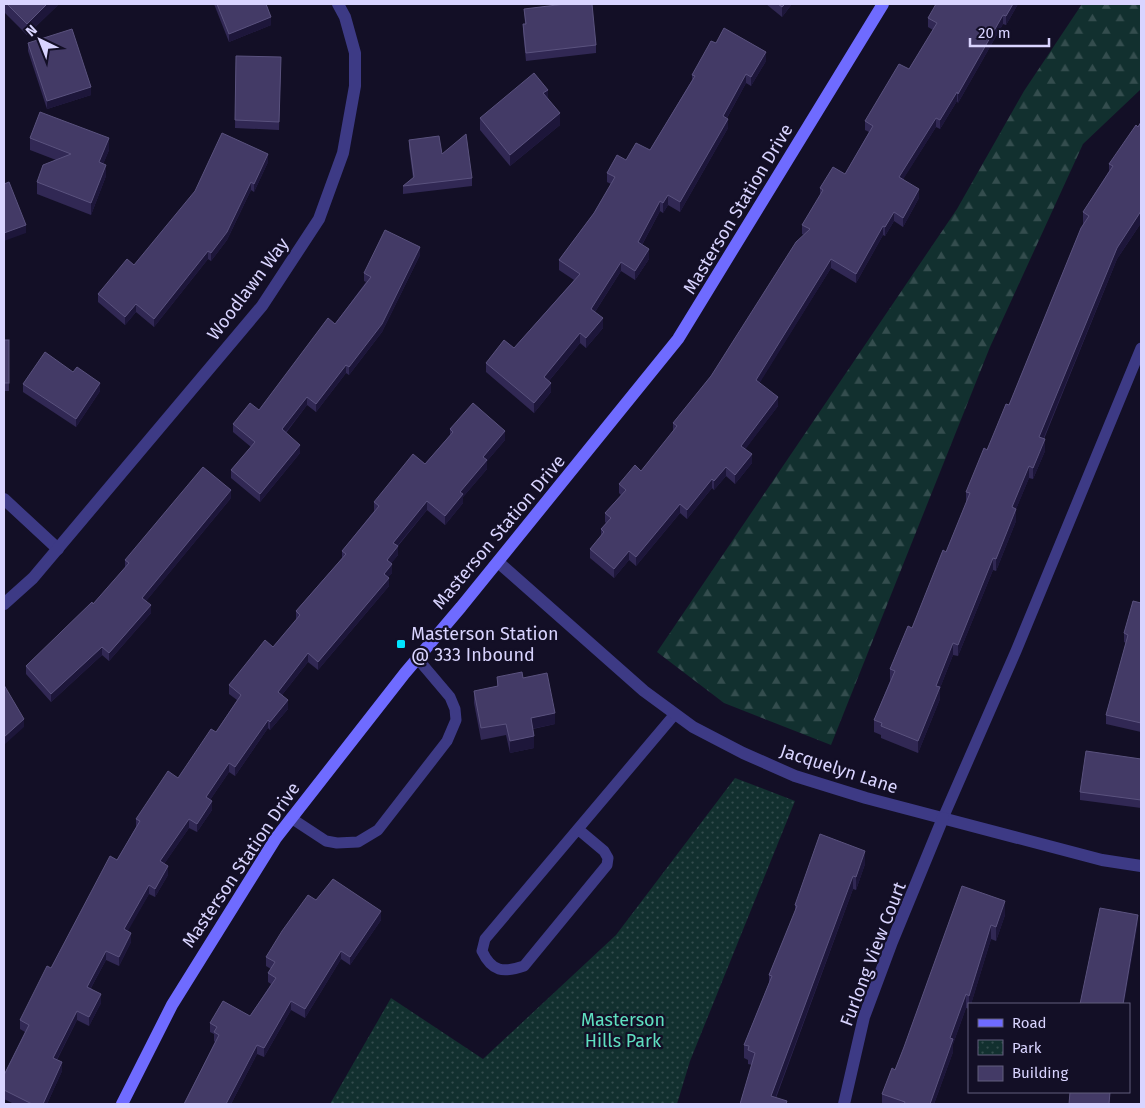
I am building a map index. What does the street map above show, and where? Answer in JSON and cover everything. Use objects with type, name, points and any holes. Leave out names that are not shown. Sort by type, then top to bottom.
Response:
[{"type":"street","name":"Woodlawn Way","points":[[4,604],[34,578],[262,306],[319,219],[343,153],[355,86],[355,53],[345,17],[338,4]]},
{"type":"street","name":"Masterson Station Drive","points":[[122,1104],[172,1005],[206,947],[291,818],[417,658],[498,562],[678,340],[883,4]]},
{"type":"street","points":[[4,499],[58,549]]},
{"type":"street","name":"Jacquelyn Lane","points":[[498,562],[644,691],[693,727],[736,750],[795,776],[1102,860],[1141,866]]},
{"type":"street","name":"Furlong View Court","points":[[844,1104],[864,1017],[892,942],[943,818]]},
{"type":"lane","points":[[943,818],[1016,652],[1141,348]]},
{"type":"lane","points":[[291,818],[326,841],[337,843],[358,842],[378,830],[447,741],[456,720],[455,709],[450,697],[417,658]]},
{"type":"lane","points":[[579,830],[604,851],[608,858],[607,865],[524,966],[513,970],[499,970],[488,962],[482,951],[485,939],[675,714]]},
{"type":"green space","points":[[1082,4],[1141,4],[1141,89],[1083,144],[990,347],[831,745],[724,703],[657,652],[957,209],[1024,91]]},
{"type":"green space","name":"Masterson Hills Park","points":[[735,778],[795,801],[690,1061],[677,1104],[330,1104],[391,998],[483,1059],[616,935]]},
{"type":"building","points":[[7,4],[47,4],[27,24]]},
{"type":"building","points":[[217,4],[266,4],[271,17],[229,34]]},
{"type":"building","points":[[565,4],[592,4],[596,45],[526,53],[523,24],[526,24],[524,9]]},
{"type":"building","points":[[936,4],[1013,4],[1006,16],[1003,15],[958,94],[957,92],[940,120],[936,118],[899,177],[919,189],[903,218],[894,212],[885,227],[883,226],[856,274],[831,259],[756,380],[778,397],[741,446],[752,454],[735,475],[726,467],[714,481],[712,479],[687,510],[680,504],[636,557],[629,551],[614,569],[590,549],[604,532],[601,529],[611,518],[605,513],[626,490],[619,484],[635,465],[641,471],[677,426],[673,423],[711,376],[796,242],[810,229],[802,225],[823,190],[820,188],[833,167],[845,174],[873,126],[865,121],[899,64],[909,69],[937,23],[928,18]]},
{"type":"building","points":[[724,28],[766,52],[751,77],[746,74],[723,116],[728,119],[680,202],[668,195],[663,203],[660,201],[638,242],[649,249],[635,271],[621,262],[591,309],[603,318],[586,338],[580,333],[544,377],[551,383],[534,403],[486,363],[504,340],[514,348],[580,274],[559,260],[594,213],[615,177],[607,173],[617,155],[626,160],[636,143],[650,150],[695,76],[692,75],[711,41],[716,43]]},
{"type":"building","points":[[72,29],[91,87],[47,101],[28,43]]},
{"type":"building","points":[[236,56],[281,57],[279,122],[235,120]]},
{"type":"building","points":[[534,73],[548,90],[543,93],[560,113],[510,155],[480,118]]},
{"type":"building","points":[[40,112],[109,138],[99,162],[106,165],[91,203],[37,182],[43,165],[71,154],[30,138]]},
{"type":"building","points":[[1141,122],[1141,211],[1117,248],[1039,437],[1045,439],[1033,468],[1029,466],[1012,507],[1016,509],[996,559],[993,558],[958,645],[953,643],[936,686],[940,687],[918,741],[881,726],[882,723],[874,720],[895,671],[890,669],[908,626],[912,628],[943,550],[946,552],[970,493],[966,492],[984,448],[987,450],[1006,404],[1009,405],[1081,228],[1089,216],[1083,212],[1113,166],[1109,164],[1136,125],[1138,127]]},
{"type":"building","points":[[222,133],[268,154],[254,184],[251,182],[227,232],[211,253],[208,251],[154,319],[136,304],[125,317],[98,294],[127,259],[134,265],[195,191]]},
{"type":"building","points":[[466,134],[472,178],[403,186],[414,177],[409,140],[439,136],[442,154]]},
{"type":"building","points":[[9,182],[26,225],[4,233],[4,184]]},
{"type":"building","points":[[385,230],[420,247],[382,324],[349,367],[346,365],[316,404],[307,397],[282,429],[300,445],[260,494],[231,470],[255,442],[233,424],[250,403],[259,410],[328,318],[335,324],[371,277],[364,273]]},
{"type":"building","points":[[4,340],[9,340],[9,383],[4,383]]},
{"type":"building","points":[[45,352],[73,372],[77,367],[100,383],[76,419],[23,384]]},
{"type":"building","points":[[473,403],[505,431],[483,457],[487,460],[460,492],[463,494],[445,516],[427,501],[393,543],[398,546],[387,560],[392,564],[384,574],[389,578],[318,662],[308,653],[278,692],[288,700],[270,722],[268,720],[235,767],[229,763],[206,797],[212,801],[197,824],[189,819],[160,861],[168,866],[155,889],[149,885],[124,929],[131,933],[119,957],[106,951],[87,987],[101,994],[89,1017],[77,1011],[53,1058],[62,1062],[43,1104],[32,1104],[4,1090],[4,1075],[29,1025],[20,1020],[47,966],[51,968],[110,856],[117,860],[140,821],[136,819],[168,771],[178,778],[211,729],[216,732],[241,695],[229,685],[265,640],[273,647],[300,615],[296,611],[346,554],[342,551],[379,506],[374,502],[413,454],[425,464],[453,432],[450,429]]},
{"type":"building","points":[[203,467],[231,490],[142,598],[151,605],[109,653],[102,647],[51,694],[26,666],[92,602],[93,604],[129,563],[125,560]]},
{"type":"building","points":[[1133,601],[1141,603],[1141,723],[1106,715],[1128,635],[1124,633]]},
{"type":"building","points":[[522,672],[523,678],[547,673],[555,713],[531,718],[534,736],[510,741],[506,724],[481,728],[474,691],[498,686],[497,677]]},
{"type":"building","points":[[4,685],[24,719],[4,737]]},
{"type":"building","points":[[1086,751],[1141,759],[1141,800],[1080,792]]},
{"type":"building","points":[[820,834],[865,851],[856,877],[853,876],[771,1096],[787,1101],[786,1104],[740,1104],[755,1053],[748,1050],[749,1046],[744,1045],[772,976],[769,975],[797,906],[795,905]]},
{"type":"building","points":[[333,879],[381,911],[350,957],[341,951],[305,1009],[291,1001],[264,1048],[257,1045],[226,1104],[184,1104],[219,1035],[214,1032],[217,1027],[210,1023],[223,1001],[250,1016],[276,978],[268,973],[275,962],[266,957],[308,895],[316,900]]},
{"type":"building","points":[[962,886],[1005,901],[996,927],[991,925],[969,996],[966,994],[950,1038],[953,1039],[930,1104],[904,1104],[905,1102],[882,1094],[892,1068],[895,1070],[904,1047]]},
{"type":"building","points":[[1100,908],[1138,915],[1123,1003],[1080,1003]]},
{"type":"building","points":[[1070,1093],[1110,1093],[1109,1104],[1069,1104]]},
{"type":"place","name":"Masterson Station @ 333 Inbound","points":[[401,644]]}]
